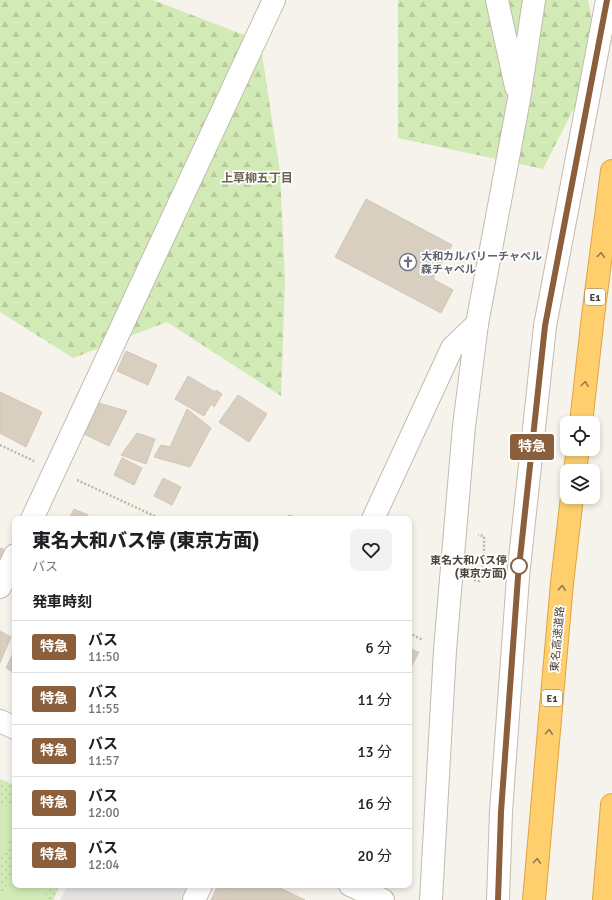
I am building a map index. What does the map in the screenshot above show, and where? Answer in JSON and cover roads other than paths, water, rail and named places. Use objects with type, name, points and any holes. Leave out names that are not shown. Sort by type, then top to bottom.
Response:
[{"type":"highway","name":"E1","points":[[582,416],[612,171]]},
{"type":"highway","name":"東名高速道路","points":[[534,900],[562,583],[571,504]]},
{"type":"highway","points":[[604,900],[612,805]]},
{"type":"street","points":[[33,516],[274,0]]},
{"type":"street","points":[[497,0],[519,99]]},
{"type":"street","points":[[431,900],[445,650],[464,426],[477,324],[519,99],[534,0]]},
{"type":"street","points":[[499,892],[501,812],[518,577],[545,326],[607,0]]},
{"type":"street","points":[[374,516],[452,348],[477,324]]},
{"type":"street","points":[[0,587],[12,561]]},
{"type":"street","points":[[0,721],[12,727]]},
{"type":"street","points":[[194,900],[200,888]]},
{"type":"street","points":[[357,888],[383,900]]},
{"type":"place","name":"大和カルバリーチャペル 森チャペル","points":[[408,262]]},
{"type":"place","name":"東名大和バス停 (東京方面)","points":[[519,566]]},
{"type":"district","name":"上草柳五丁目","points":[[257,178]]}]
